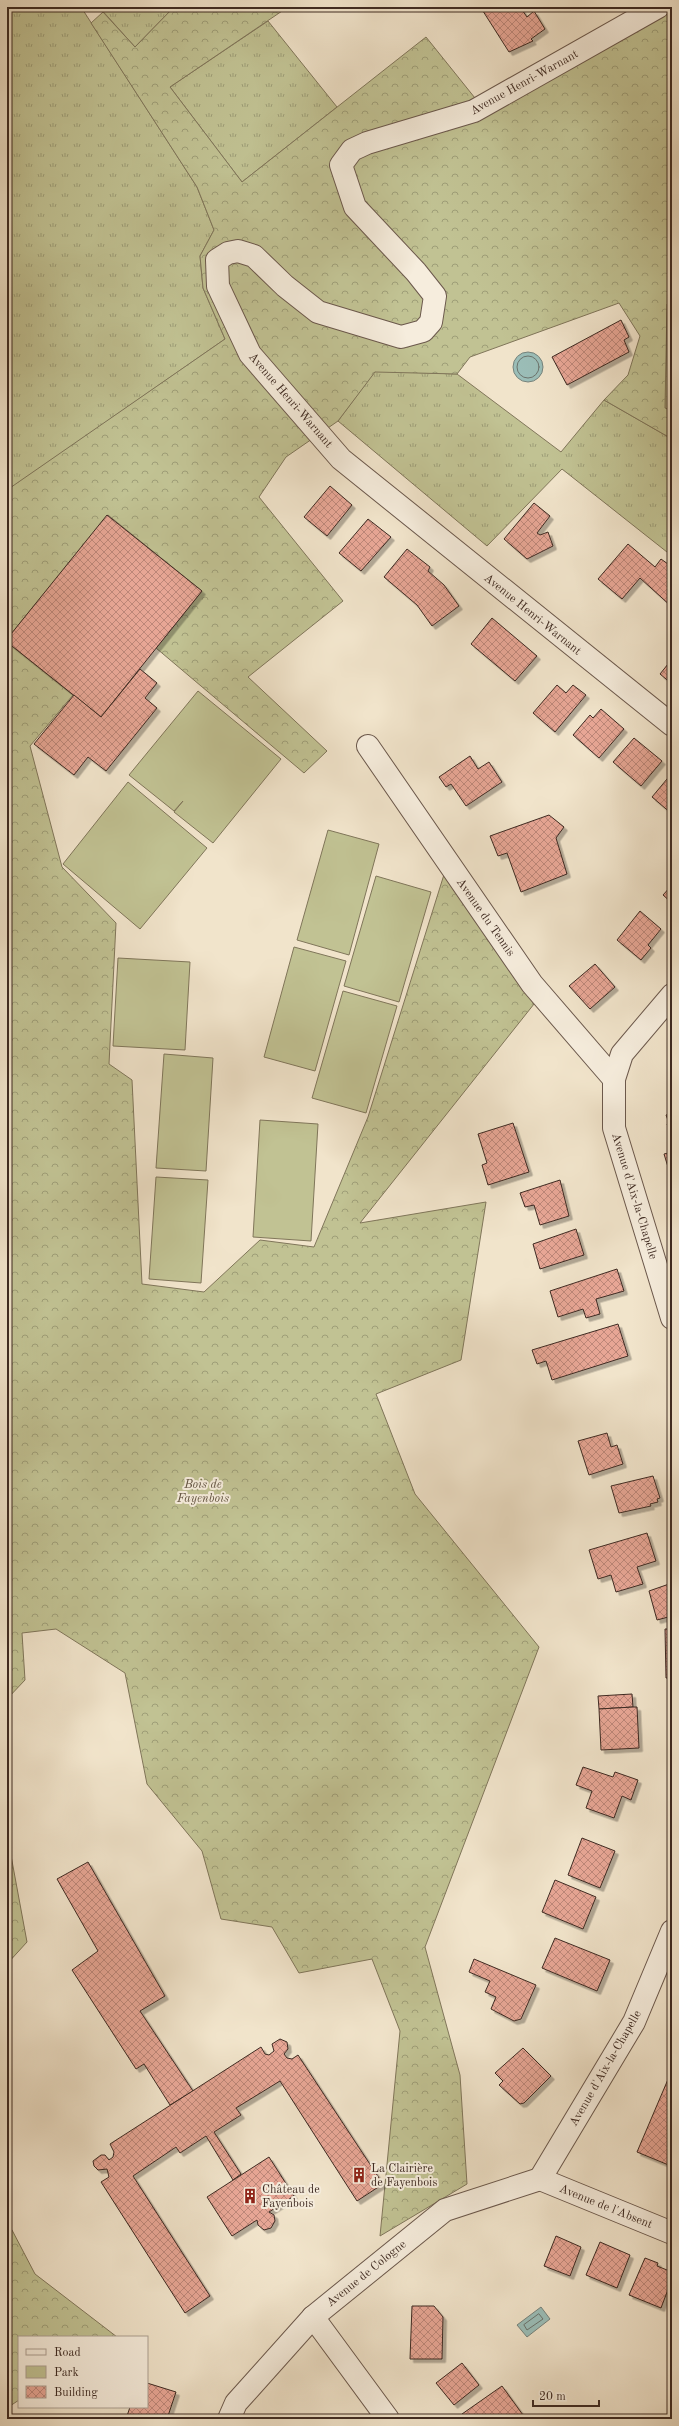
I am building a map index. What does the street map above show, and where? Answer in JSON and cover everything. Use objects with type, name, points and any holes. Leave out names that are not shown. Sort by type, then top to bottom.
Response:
[{"type":"street","name":"Avenue Henri-Warnant","points":[[658,7],[474,112],[367,143],[352,150],[341,166],[355,207],[416,272],[435,296],[431,322],[423,331],[401,337],[318,312],[285,286],[254,256],[238,251],[228,253],[217,260],[216,267],[218,286],[250,354],[341,459],[672,725]]},
{"type":"street","name":"Avenue du Tennis","points":[[368,746],[532,984],[614,1079]]},
{"type":"street","name":"Avenue d'Aix-la-Chapelle","points":[[672,995],[622,1054],[614,1079],[614,1128],[672,1318]]},
{"type":"street","name":"Avenue d'Aix-la-Chapelle","points":[[540,2179],[634,2022],[672,1931]]},
{"type":"street","name":"Avenue de l'Absent","points":[[540,2179],[672,2232]]},
{"type":"street","name":"Avenue de Cologne","points":[[229,2419],[236,2403],[313,2317],[445,2210],[540,2179]]},
{"type":"street","points":[[313,2317],[388,2419]]},
{"type":"green space","points":[[7,7],[81,7],[197,187],[214,230],[200,256],[203,288],[225,339],[7,491]]},
{"type":"green space","points":[[99,7],[174,7],[135,47]]},
{"type":"green space","points":[[174,7],[288,7],[170,87],[242,182],[426,37],[483,108],[665,7],[672,7],[672,301],[667,304],[665,408],[672,411],[672,439],[604,400],[628,375],[640,336],[619,303],[470,357],[457,374],[375,372],[338,421],[286,457],[259,497],[343,601],[248,677],[327,751],[304,773],[156,648],[202,591],[108,515],[7,639],[7,490],[225,339],[203,288],[200,256],[214,230],[197,187],[91,23],[103,12],[135,47]]},
{"type":"green space","points":[[268,21],[337,107],[242,182],[170,87]]},
{"type":"green space","points":[[672,301],[672,411],[665,408],[667,304]]},
{"type":"green space","points":[[375,371],[457,374],[561,452],[604,400],[672,439],[672,556],[562,469],[487,546],[338,421]]},
{"type":"green space","name":"Bois de Fayenbois","points":[[7,642],[73,695],[30,746],[62,867],[116,923],[109,1064],[132,1080],[142,1284],[204,1292],[260,1240],[314,1247],[368,1117],[447,865],[538,999],[360,1223],[486,1202],[461,1360],[376,1394],[415,1494],[539,1647],[425,1947],[460,2075],[467,2184],[380,2236],[400,2031],[372,1959],[299,1973],[272,1927],[221,1919],[202,1851],[147,1784],[125,1673],[56,1629],[22,1633],[25,1680],[7,1699]]},
{"type":"green space","points":[[198,691],[281,759],[213,843],[174,812],[183,801],[174,811],[129,775]]},
{"type":"green space","points":[[128,782],[207,848],[140,929],[63,864]]},
{"type":"green space","points":[[328,830],[379,844],[349,955],[297,940]]},
{"type":"green space","points":[[376,876],[431,892],[399,1002],[344,986]]},
{"type":"green space","points":[[294,947],[346,961],[315,1071],[264,1057]]},
{"type":"green space","points":[[118,958],[190,962],[185,1050],[113,1046]]},
{"type":"green space","points":[[343,991],[397,1006],[366,1113],[312,1098]]},
{"type":"green space","points":[[164,1054],[213,1058],[206,1171],[156,1168]]},
{"type":"green space","points":[[260,1120],[318,1124],[311,1241],[253,1237]]},
{"type":"green space","points":[[156,1177],[208,1180],[201,1283],[149,1279]]},
{"type":"green space","points":[[7,1834],[27,1942],[7,1964]]},
{"type":"green space","points":[[7,2224],[12,2230],[35,2274],[116,2336],[18,2336],[18,2401],[7,2408]]},
{"type":"water","points":[[528,352],[539,356],[543,367],[539,378],[528,382],[517,378],[513,367],[517,356]]},
{"type":"water","points":[[541,2307],[550,2319],[527,2337],[517,2325]]},
{"type":"building","points":[[520,7],[527,17],[534,11],[545,29],[531,39],[533,41],[509,52],[481,8]]},
{"type":"building","points":[[621,320],[629,337],[624,340],[629,352],[567,385],[552,357]]},
{"type":"building","points":[[330,486],[352,505],[327,536],[304,517]]},
{"type":"building","points":[[534,503],[550,516],[537,533],[540,535],[548,532],[553,546],[527,559],[504,539]]},
{"type":"building","points":[[107,515],[202,591],[101,717],[7,642],[7,639]]},
{"type":"building","points":[[368,519],[391,537],[361,571],[339,553]]},
{"type":"building","points":[[628,544],[655,567],[661,559],[672,567],[672,607],[640,578],[622,599],[598,579]]},
{"type":"building","points":[[407,549],[430,567],[428,571],[444,585],[459,606],[432,626],[417,605],[384,577]]},
{"type":"building","points":[[492,618],[537,656],[515,681],[471,644]]},
{"type":"building","points":[[672,659],[672,684],[660,674]]},
{"type":"building","points":[[140,669],[157,683],[145,698],[157,708],[106,771],[88,757],[74,775],[34,744],[74,695],[101,717]]},
{"type":"building","points":[[557,685],[566,693],[573,685],[586,695],[555,732],[533,713]]},
{"type":"building","points":[[601,709],[624,729],[599,758],[573,735],[590,715],[593,718]]},
{"type":"building","points":[[634,738],[662,761],[641,786],[613,762]]},
{"type":"building","points":[[470,756],[478,769],[489,762],[502,782],[466,806],[451,784],[446,787],[439,777]]},
{"type":"building","points":[[672,773],[672,814],[652,797]]},
{"type":"building","points":[[549,815],[564,827],[556,838],[567,874],[521,892],[507,853],[498,856],[490,836]]},
{"type":"building","points":[[672,885],[672,903],[663,895]]},
{"type":"building","points":[[640,911],[661,929],[648,945],[651,948],[641,960],[617,940]]},
{"type":"building","points":[[595,964],[615,987],[590,1009],[569,986]]},
{"type":"building","points":[[672,1113],[672,1135],[667,1124],[669,1123],[666,1115]]},
{"type":"building","points":[[513,1123],[529,1172],[488,1185],[482,1165],[487,1163],[478,1134]]},
{"type":"building","points":[[672,1152],[672,1180],[664,1154]]},
{"type":"building","points":[[560,1180],[569,1216],[540,1225],[534,1205],[525,1207],[520,1193]]},
{"type":"building","points":[[576,1229],[584,1255],[540,1269],[533,1244]]},
{"type":"building","points":[[617,1269],[624,1291],[596,1299],[600,1314],[586,1318],[583,1309],[558,1317],[550,1291]]},
{"type":"building","points":[[618,1324],[628,1356],[552,1380],[546,1361],[537,1364],[532,1350]]},
{"type":"building","points":[[607,1433],[611,1447],[617,1445],[623,1464],[589,1475],[578,1441]]},
{"type":"building","points":[[653,1476],[660,1498],[657,1499],[658,1502],[650,1504],[651,1506],[619,1513],[611,1486]]},
{"type":"building","points":[[647,1533],[656,1561],[637,1567],[643,1584],[616,1592],[611,1575],[598,1579],[589,1550]]},
{"type":"building","points":[[672,1583],[672,1616],[657,1620],[649,1591]]},
{"type":"building","points":[[665,1629],[672,1629],[672,1678],[666,1678]]},
{"type":"building","points":[[632,1694],[633,1707],[599,1709],[598,1696]]},
{"type":"building","points":[[637,1707],[639,1748],[601,1750],[599,1709]]},
{"type":"building","points":[[583,1767],[613,1777],[615,1772],[638,1780],[631,1800],[622,1796],[614,1818],[586,1808],[592,1791],[576,1785]]},
{"type":"building","points":[[582,1838],[615,1851],[600,1888],[568,1875]]},
{"type":"building","points":[[88,1862],[165,1996],[140,2011],[193,2091],[170,2105],[144,2064],[136,2069],[72,1970],[98,1951],[57,1879]]},
{"type":"building","points":[[555,1880],[596,1897],[583,1929],[542,1912]]},
{"type":"building","points":[[555,1938],[610,1960],[597,1991],[542,1968]]},
{"type":"building","points":[[474,1959],[536,1985],[521,2019],[514,2021],[491,2009],[496,1997],[485,1992],[490,1981],[469,1972]]},
{"type":"building","name":"La Clairière de Fayenbois","points":[[280,2039],[287,2042],[288,2049],[284,2054],[287,2058],[292,2059],[298,2055],[383,2184],[357,2201],[280,2081],[236,2108],[241,2115],[214,2132],[241,2174],[233,2180],[206,2136],[180,2153],[176,2147],[133,2176],[210,2296],[185,2313],[101,2182],[109,2177],[107,2169],[98,2170],[94,2166],[93,2161],[101,2155],[105,2155],[109,2160],[113,2157],[114,2152],[110,2144],[261,2047],[265,2054],[269,2055],[274,2051],[272,2044]]},
{"type":"building","points":[[523,2048],[551,2076],[524,2103],[520,2104],[499,2085],[503,2081],[495,2073]]},
{"type":"building","points":[[669,2077],[672,2078],[671,2166],[637,2152]]},
{"type":"building","name":"Château de Fayenbois","points":[[269,2157],[294,2196],[269,2212],[274,2215],[275,2221],[271,2228],[264,2230],[258,2225],[257,2220],[232,2236],[207,2197]]},
{"type":"building","points":[[556,2236],[581,2247],[570,2276],[544,2266]]},
{"type":"building","points":[[600,2242],[630,2255],[617,2288],[586,2275]]},
{"type":"building","points":[[645,2258],[658,2263],[657,2266],[672,2272],[672,2279],[661,2308],[629,2295]]},
{"type":"building","points":[[412,2306],[434,2306],[443,2317],[442,2359],[410,2359]]},
{"type":"building","points":[[462,2363],[479,2385],[454,2405],[436,2383]]},
{"type":"building","points":[[148,2383],[176,2392],[167,2419],[126,2419],[130,2408],[148,2408]]},
{"type":"building","points":[[502,2386],[523,2415],[517,2419],[465,2419],[462,2414]]},
{"type":"place","name":"La Clairière de Fayenbois","points":[[359,2175]]},
{"type":"place","name":"Château de Fayenbois","points":[[250,2196]]}]
